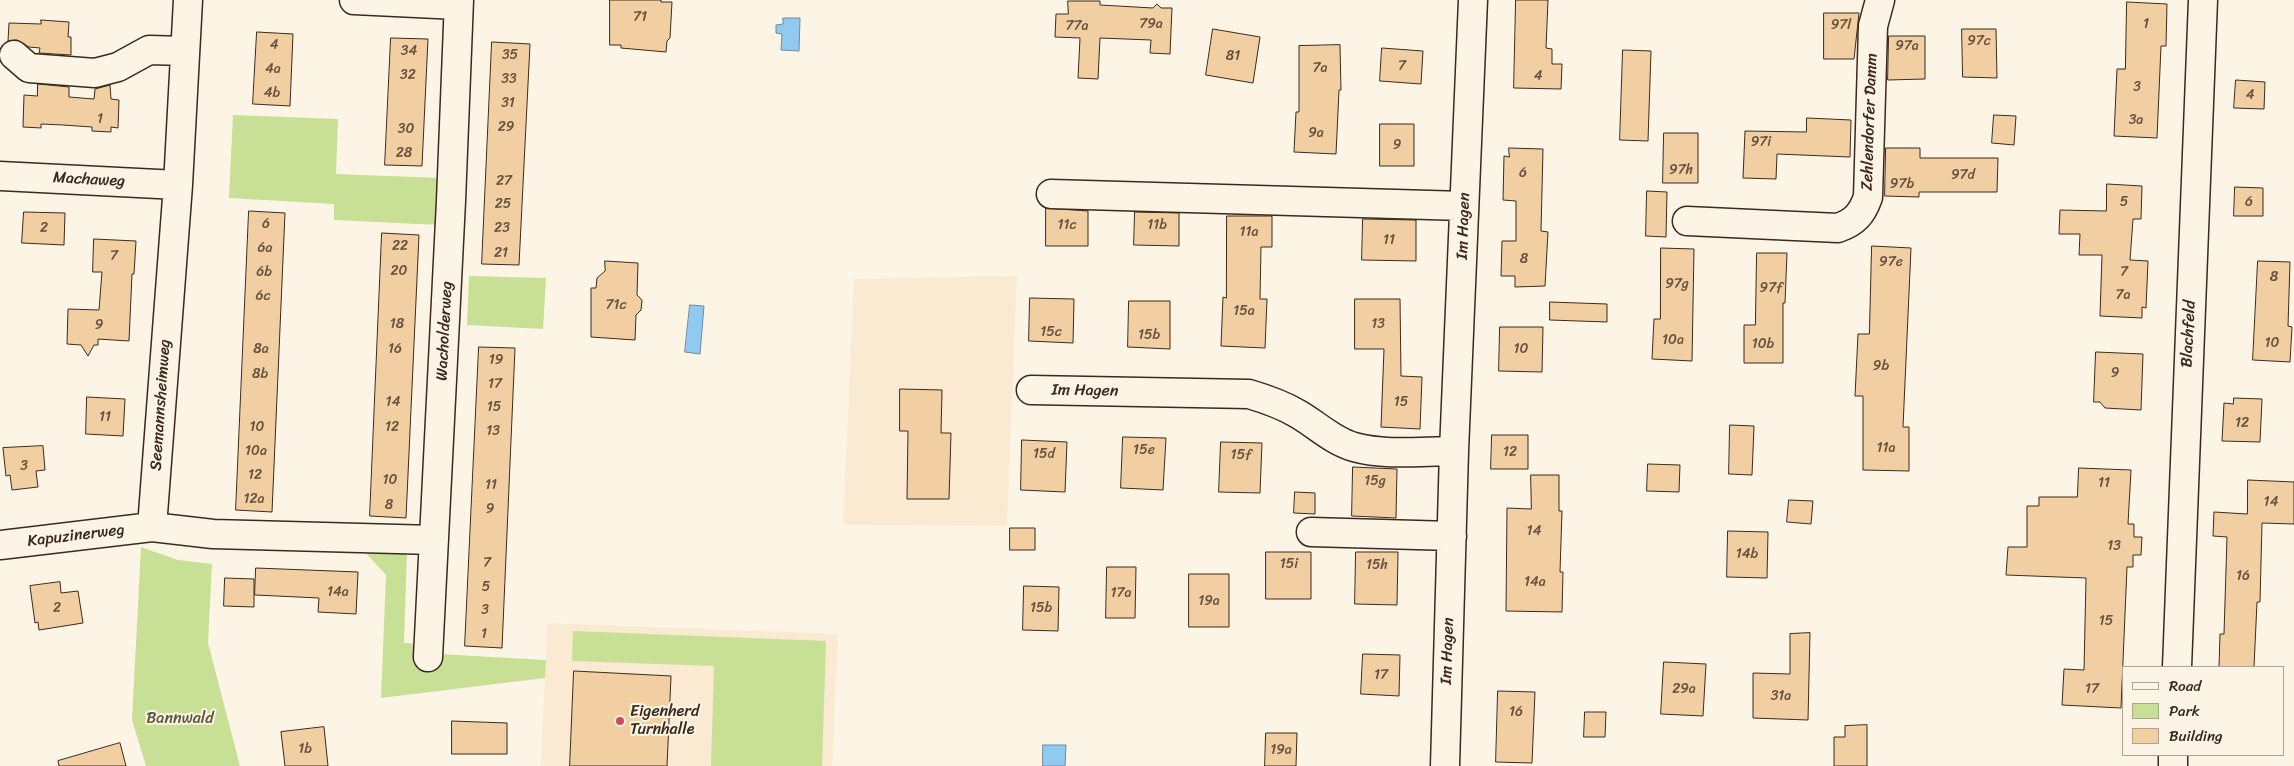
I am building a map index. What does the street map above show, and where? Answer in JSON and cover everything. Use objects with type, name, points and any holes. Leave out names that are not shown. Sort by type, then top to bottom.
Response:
[{"type":"street","name":"Seemannsheimweg","points":[[152,527],[178,185],[188,0]]},
{"type":"street","name":"Wacholderweg","points":[[354,0],[459,2],[428,657]]},
{"type":"street","name":"Im Hagen","points":[[1445,766],[1454,451],[1472,0]]},
{"type":"street","name":"Zehlendorfer Damm","points":[[1687,221],[1838,228],[1856,220],[1864,210],[1868,197],[1873,26],[1880,0]]},
{"type":"street","name":"Blachfeld","points":[[2177,666],[2203,0]]},
{"type":"street","points":[[14,55],[29,68],[95,72],[118,67],[149,50],[185,51]]},
{"type":"street","name":"Machaweg","points":[[0,176],[178,185]]},
{"type":"street","points":[[1051,194],[1464,206]]},
{"type":"street","name":"Im Hagen","points":[[1031,390],[1249,394],[1271,400],[1298,414],[1334,439],[1354,447],[1373,451],[1454,451]]},
{"type":"street","points":[[152,527],[213,534],[434,540]]},
{"type":"street","name":"Kapuzinerweg","points":[[0,545],[152,527]]},
{"type":"street","points":[[1311,532],[1452,536]]},
{"type":"shaded area","points":[[1017,276],[1007,526],[843,525],[854,279]]},
{"type":"shaded area","points":[[547,623],[838,634],[832,766],[541,766]]},
{"type":"green space","points":[[233,115],[338,119],[336,174],[442,178],[440,225],[334,220],[334,204],[229,198]]},
{"type":"green space","points":[[469,276],[546,278],[543,329],[467,325]]},
{"type":"green space","name":"Bannwald","points":[[141,547],[178,560],[212,564],[208,643],[240,766],[146,766],[132,720]]},
{"type":"green space","points":[[364,551],[407,553],[404,643],[421,644],[421,653],[546,660],[545,678],[381,698],[386,575]]},
{"type":"green space","points":[[573,631],[826,641],[822,766],[711,766],[714,666],[572,661]]},
{"type":"water","points":[[783,18],[800,18],[799,51],[781,50],[782,34],[776,33],[776,25],[783,24]]},
{"type":"water","points":[[690,305],[704,306],[700,354],[685,352]]},
{"type":"water","points":[[1043,745],[1066,745],[1065,766],[1043,766]]},
{"type":"building","points":[[610,0],[661,0],[661,2],[672,2],[670,38],[667,41],[666,52],[621,48],[621,45],[610,45]]},
{"type":"building","points":[[1516,0],[1548,0],[1546,48],[1552,49],[1552,64],[1562,64],[1561,89],[1514,88]]},
{"type":"building","points":[[1068,1],[1100,1],[1100,5],[1153,8],[1157,4],[1161,8],[1172,8],[1170,54],[1150,53],[1151,40],[1100,38],[1098,79],[1078,78],[1080,38],[1055,37],[1056,14],[1068,14]]},
{"type":"building","points":[[2127,2],[2167,4],[2166,46],[2161,46],[2157,138],[2114,136],[2117,69],[2125,69]]},
{"type":"building","points":[[1824,13],[1859,13],[1854,59],[1824,59]]},
{"type":"building","points":[[41,20],[69,22],[68,37],[71,37],[71,55],[39,53],[40,48],[29,47],[17,40],[8,41],[9,23],[41,24]]},
{"type":"building","points":[[1213,29],[1260,37],[1253,83],[1206,75]]},
{"type":"building","points":[[1962,29],[1996,29],[1997,78],[1963,77]]},
{"type":"building","points":[[257,32],[293,34],[290,106],[253,104]]},
{"type":"building","points":[[1889,36],[1925,36],[1925,79],[1888,80]]},
{"type":"building","points":[[391,38],[428,39],[422,166],[385,165]]},
{"type":"building","points":[[492,42],[530,44],[519,265],[482,264]]},
{"type":"building","points":[[1340,45],[1341,90],[1339,90],[1336,154],[1294,152],[1296,112],[1299,112],[1299,46]]},
{"type":"building","points":[[1382,48],[1423,51],[1421,84],[1380,81]]},
{"type":"building","points":[[1623,50],[1651,51],[1648,141],[1620,140]]},
{"type":"building","points":[[2236,80],[2265,82],[2264,109],[2234,108]]},
{"type":"building","points":[[38,84],[69,87],[69,97],[94,99],[95,89],[110,85],[111,99],[119,100],[118,128],[111,127],[111,132],[92,131],[92,127],[63,125],[41,124],[41,128],[23,127],[24,95],[37,96]]},
{"type":"building","points":[[1994,115],[2016,116],[2014,145],[1992,143]]},
{"type":"building","points":[[1807,118],[1851,120],[1850,157],[1777,154],[1776,179],[1743,178],[1745,131],[1806,132]]},
{"type":"building","points":[[1380,124],[1414,124],[1414,166],[1380,166]]},
{"type":"building","points":[[1664,133],[1698,133],[1698,183],[1663,183]]},
{"type":"building","points":[[1509,148],[1543,149],[1541,231],[1548,232],[1545,286],[1515,287],[1515,276],[1501,276],[1502,241],[1516,241],[1516,201],[1503,200],[1504,156],[1509,157]]},
{"type":"building","points":[[1886,148],[1920,148],[1920,158],[1998,158],[1997,192],[1919,192],[1919,197],[1885,196]]},
{"type":"building","points":[[2107,184],[2142,186],[2141,219],[2133,219],[2130,260],[2148,261],[2146,308],[2142,307],[2142,318],[2100,316],[2102,255],[2079,255],[2080,234],[2059,234],[2060,210],[2106,211]]},
{"type":"building","points":[[2235,187],[2263,188],[2263,216],[2234,216]]},
{"type":"building","points":[[1647,191],[1667,192],[1666,237],[1646,236]]},
{"type":"building","points":[[1046,208],[1088,211],[1088,246],[1046,246]]},
{"type":"building","points":[[249,211],[285,213],[272,512],[236,510]]},
{"type":"building","points":[[24,212],[65,213],[64,245],[22,243]]},
{"type":"building","points":[[1135,212],[1179,213],[1179,246],[1134,245]]},
{"type":"building","points":[[1227,216],[1272,216],[1272,247],[1261,247],[1260,299],[1267,299],[1265,348],[1221,346],[1223,297],[1226,298]]},
{"type":"building","points":[[1363,219],[1416,220],[1416,261],[1362,260]]},
{"type":"building","points":[[382,233],[419,235],[406,518],[370,516]]},
{"type":"building","points":[[94,239],[136,241],[134,274],[132,274],[129,341],[98,339],[98,345],[94,345],[88,356],[81,345],[67,344],[68,309],[99,310],[102,272],[93,272]]},
{"type":"building","points":[[1872,246],[1911,248],[1903,427],[1909,427],[1909,471],[1863,470],[1863,396],[1855,396],[1858,334],[1869,334]]},
{"type":"building","points":[[1661,248],[1694,249],[1692,361],[1652,359],[1654,319],[1660,319]]},
{"type":"building","points":[[1757,253],[1787,253],[1785,303],[1783,303],[1783,363],[1744,363],[1744,325],[1755,325]]},
{"type":"building","points":[[605,261],[638,263],[637,295],[642,300],[641,310],[636,315],[635,340],[591,337],[591,288],[596,288],[597,278],[605,271]]},
{"type":"building","points":[[2258,261],[2290,262],[2288,326],[2292,327],[2290,362],[2253,360]]},
{"type":"building","points":[[1030,298],[1074,299],[1073,343],[1029,341]]},
{"type":"building","points":[[1355,299],[1400,299],[1401,376],[1422,377],[1420,429],[1381,427],[1384,349],[1355,349]]},
{"type":"building","points":[[1129,301],[1170,301],[1170,349],[1128,347]]},
{"type":"building","points":[[1550,302],[1607,304],[1607,322],[1550,320]]},
{"type":"building","points":[[1500,327],[1543,327],[1542,372],[1499,371]]},
{"type":"building","points":[[479,347],[515,348],[502,648],[465,646]]},
{"type":"building","points":[[2096,352],[2143,354],[2141,410],[2105,408],[2100,402],[2094,402]]},
{"type":"building","points":[[900,389],[942,390],[941,433],[951,433],[949,499],[907,499],[908,431],[900,431]]},
{"type":"building","points":[[87,397],[125,399],[123,436],[86,434]]},
{"type":"building","points":[[2234,398],[2262,399],[2260,442],[2222,441],[2224,403],[2233,404]]},
{"type":"building","points":[[1730,425],[1754,426],[1752,475],[1729,474]]},
{"type":"building","points":[[1492,435],[1528,435],[1528,469],[1491,469]]},
{"type":"building","points":[[1123,437],[1166,438],[1163,490],[1121,488]]},
{"type":"building","points":[[1022,440],[1067,442],[1065,492],[1021,490]]},
{"type":"building","points":[[1221,442],[1262,443],[1260,493],[1219,492]]},
{"type":"building","points":[[43,446],[45,470],[36,471],[38,487],[12,490],[10,475],[6,476],[3,448]]},
{"type":"building","points":[[1648,464],[1680,465],[1679,492],[1647,491]]},
{"type":"building","points":[[1353,467],[1397,469],[1396,518],[1352,516]]},
{"type":"building","points":[[2079,468],[2131,470],[2128,524],[2134,524],[2134,537],[2142,537],[2141,555],[2133,555],[2133,567],[2127,567],[2121,708],[2062,705],[2064,669],[2084,670],[2086,578],[2006,575],[2008,547],[2027,547],[2027,506],[2039,506],[2039,497],[2077,497]]},
{"type":"building","points":[[1531,475],[1559,475],[1559,511],[1562,511],[1560,572],[1563,572],[1562,612],[1506,611],[1507,508],[1531,509]]},
{"type":"building","points":[[2248,480],[2294,482],[2294,524],[2262,523],[2260,602],[2257,602],[2254,666],[2219,666],[2220,634],[2224,634],[2227,537],[2213,536],[2214,512],[2247,514]]},
{"type":"building","points":[[1295,492],[1315,493],[1315,514],[1294,513]]},
{"type":"building","points":[[1789,500],[1813,501],[1811,524],[1787,522]]},
{"type":"building","points":[[1010,528],[1035,528],[1035,550],[1010,550]]},
{"type":"building","points":[[1728,531],[1768,532],[1767,578],[1727,577]]},
{"type":"building","points":[[1266,552],[1311,552],[1311,599],[1266,599]]},
{"type":"building","points":[[1356,552],[1398,552],[1397,605],[1355,604]]},
{"type":"building","points":[[1107,567],[1136,567],[1135,618],[1106,618]]},
{"type":"building","points":[[256,568],[358,572],[356,614],[318,612],[319,598],[255,595]]},
{"type":"building","points":[[1189,574],[1229,574],[1229,627],[1189,627]]},
{"type":"building","points":[[225,578],[254,579],[254,607],[224,606]]},
{"type":"building","points":[[60,582],[61,593],[78,591],[83,623],[39,630],[38,622],[35,623],[30,586]]},
{"type":"building","points":[[1024,586],[1059,587],[1058,631],[1023,630]]},
{"type":"building","points":[[1810,633],[1808,720],[1753,718],[1753,673],[1790,674],[1790,634]]},
{"type":"building","points":[[1363,654],[1400,655],[1399,696],[1361,694]]},
{"type":"building","points":[[1664,662],[1706,664],[1703,716],[1661,714]]},
{"type":"building","name":"Eigenherd Turnhalle","points":[[574,671],[671,676],[667,766],[570,766]]},
{"type":"building","points":[[1498,691],[1535,692],[1532,763],[1496,762]]},
{"type":"building","points":[[1585,712],[1606,712],[1605,737],[1584,737]]},
{"type":"building","points":[[452,721],[507,723],[507,754],[452,754]]},
{"type":"building","points":[[1867,725],[1867,766],[1834,766],[1834,737],[1845,737],[1845,726]]},
{"type":"building","points":[[324,727],[328,766],[285,766],[281,732]]},
{"type":"building","points":[[1266,733],[1297,733],[1296,766],[1265,766]]},
{"type":"building","points":[[120,743],[126,766],[59,766],[58,761]]},
{"type":"place","name":"Eigenherd Turnhalle","points":[[620,721]]}]
